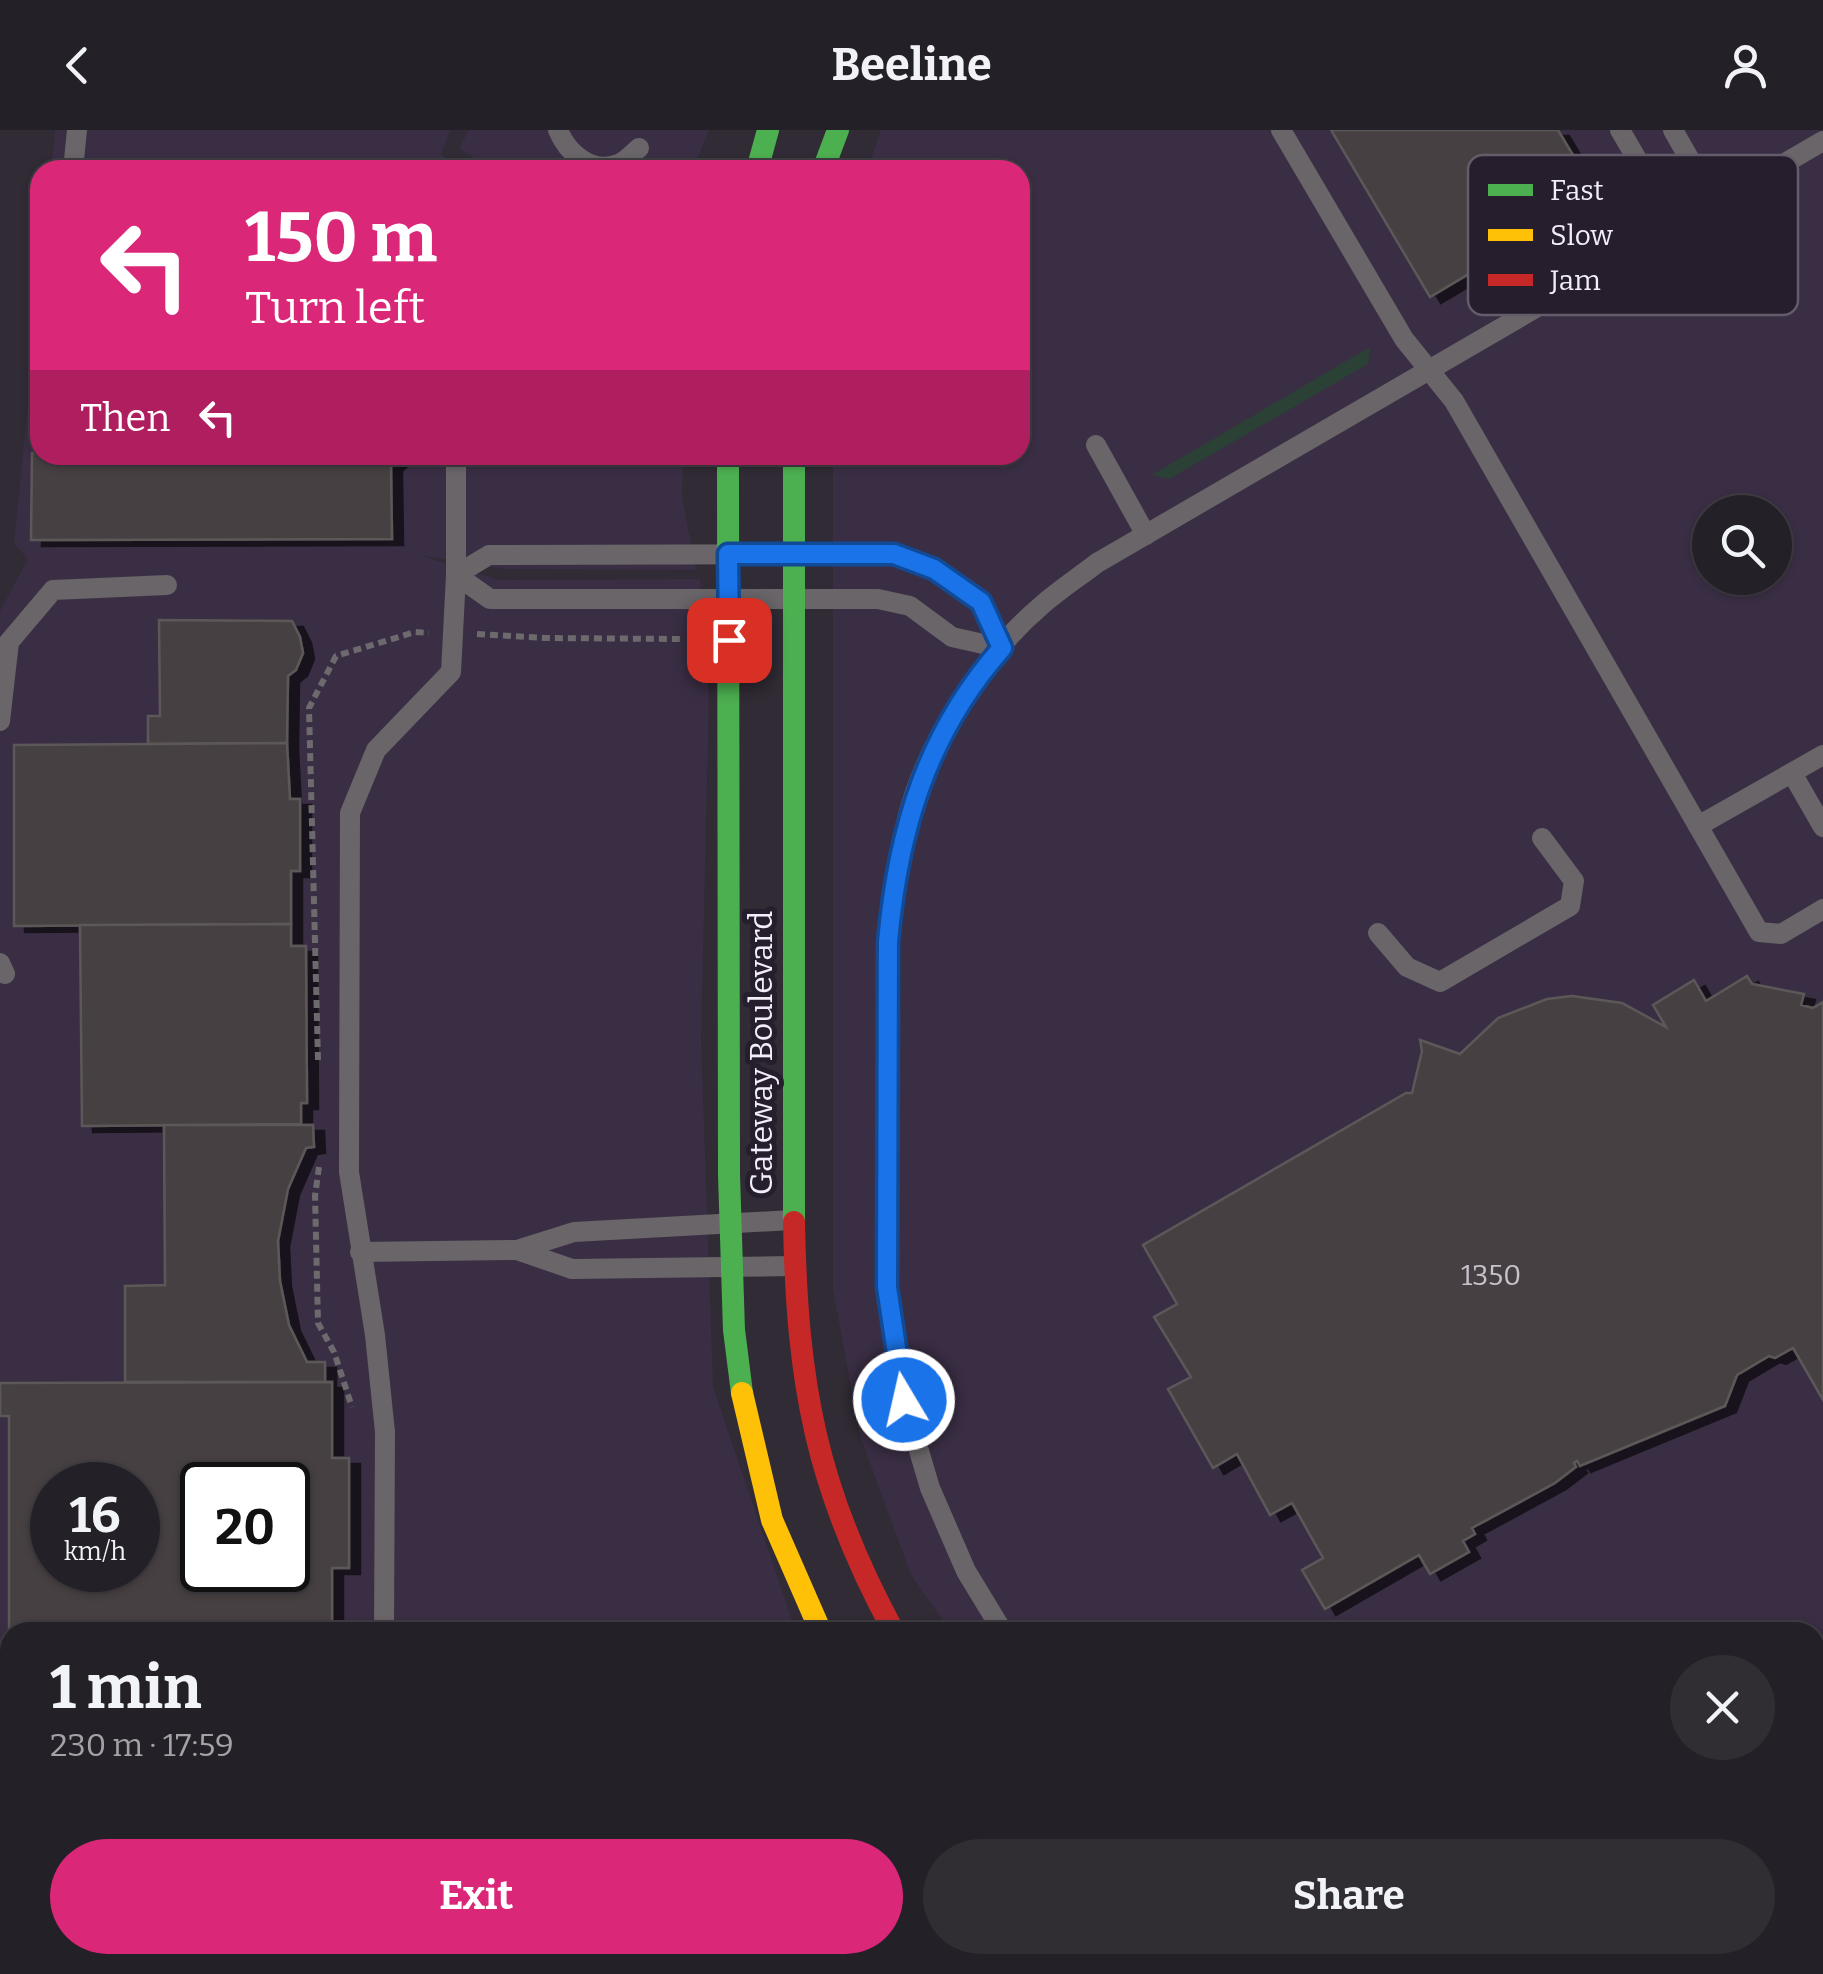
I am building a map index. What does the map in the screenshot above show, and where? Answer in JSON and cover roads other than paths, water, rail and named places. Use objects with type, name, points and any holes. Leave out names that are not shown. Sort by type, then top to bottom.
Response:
[{"type":"street","points":[[759,160],[768,130]]},
{"type":"street","points":[[827,160],[838,130]]},
{"type":"street","name":"Gateway Boulevard","points":[[728,465],[731,1269],[744,1414],[772,1520],[817,1622]]},
{"type":"street","name":"Gateway Boulevard","points":[[794,465],[794,1220],[798,1330],[809,1414],[836,1508],[870,1590],[888,1622]]},
{"type":"lane","points":[[74,160],[77,130]]},
{"type":"lane","points":[[558,130],[573,154],[584,160]]},
{"type":"lane","points":[[1281,130],[1404,339],[1454,401],[1759,932],[1781,934],[1823,909]]},
{"type":"lane","points":[[1620,130],[1635,155]]},
{"type":"lane","points":[[1672,130],[1687,155]]},
{"type":"lane","points":[[1798,155],[1823,140]]},
{"type":"lane","points":[[623,160],[639,148]]},
{"type":"lane","points":[[998,1622],[966,1571],[930,1488],[904,1400],[887,1287],[888,942],[893,888],[908,815],[936,746],[974,679],[1040,606],[1097,563],[1523,315]]},
{"type":"lane","points":[[1096,444],[1146,535]]},
{"type":"lane","points":[[384,1622],[385,1432],[376,1336],[349,1172],[350,814],[376,750],[451,672],[456,465]]},
{"type":"lane","points":[[456,576],[490,555],[894,554],[934,569],[981,602],[1002,648]]},
{"type":"lane","points":[[456,576],[490,599],[878,600],[910,606],[952,636],[1002,648]]},
{"type":"lane","points":[[0,721],[9,642],[54,590],[167,585]]},
{"type":"lane","points":[[1698,826],[1823,755]]},
{"type":"lane","points":[[1792,773],[1823,827]]},
{"type":"lane","points":[[1378,933],[1407,967],[1440,982],[1496,950],[1570,906],[1574,881],[1542,838]]},
{"type":"lane","points":[[360,1252],[517,1250],[574,1232],[794,1220]]},
{"type":"lane","points":[[517,1250],[572,1269],[795,1266]]}]
